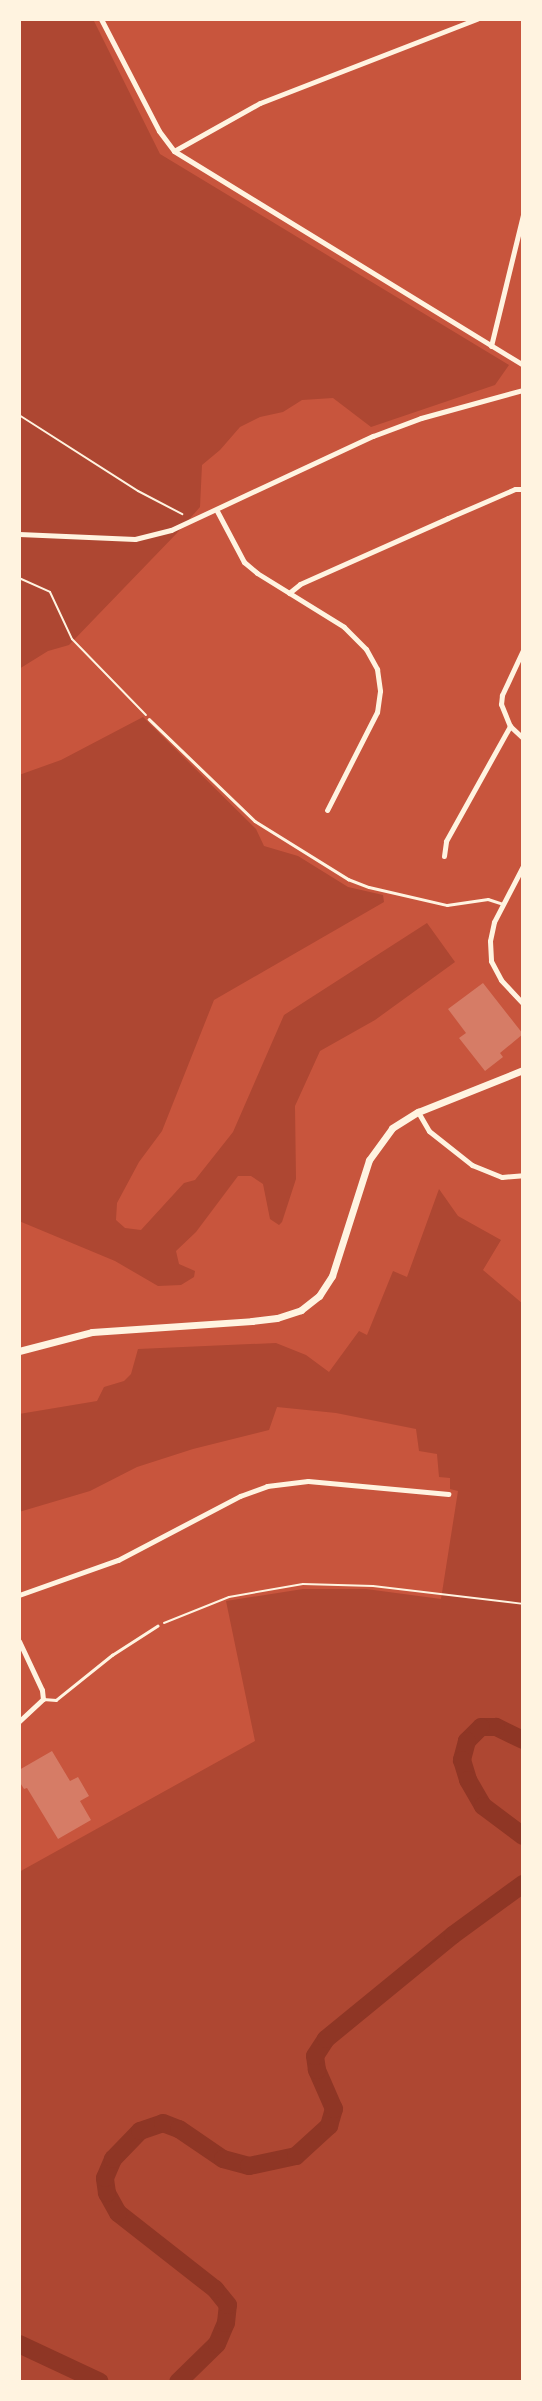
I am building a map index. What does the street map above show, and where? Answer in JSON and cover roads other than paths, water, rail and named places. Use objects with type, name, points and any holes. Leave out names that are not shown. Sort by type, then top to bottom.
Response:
[{"type":"main road","points":[[19,1351],[92,1332],[252,1321],[277,1318],[301,1310],[319,1296],[332,1276],[375,1149],[393,1128],[418,1112],[522,1073]]},
{"type":"street","points":[[101,19],[159,131],[174,151],[523,365]]},
{"type":"street","points":[[174,151],[260,103],[477,19]]},
{"type":"street","points":[[491,346],[523,215]]},
{"type":"street","points":[[19,534],[135,538],[171,530],[217,511],[373,436],[421,418],[523,390]]},
{"type":"street","points":[[289,593],[300,584],[448,518],[515,489],[523,489]]},
{"type":"street","points":[[217,511],[244,562],[356,638],[373,659],[379,680],[377,712],[327,810]]},
{"type":"street","points":[[523,650],[502,695],[501,704],[510,726],[523,738]]},
{"type":"street","points":[[444,856],[446,841],[510,726]]},
{"type":"street","points":[[523,866],[491,933],[491,961],[507,989],[523,1004]]},
{"type":"street","points":[[418,1112],[429,1131],[472,1165],[502,1177],[523,1175]]},
{"type":"street","points":[[19,1595],[118,1560],[240,1496],[267,1486],[309,1481],[448,1494]]},
{"type":"street","points":[[19,1641],[42,1690],[43,1699],[19,1721]]},
{"type":"lane","points":[[149,719],[255,821],[348,879],[369,887],[447,905],[488,899],[503,904]]},
{"type":"lane","points":[[43,1699],[56,1700],[111,1655],[157,1626]]},
{"type":"waterway","points":[[523,1740],[496,1727],[481,1727],[467,1741],[462,1760],[468,1780],[483,1806],[523,1836]]},
{"type":"waterway","points":[[178,2382],[217,2344],[226,2323],[228,2305],[215,2289],[118,2213],[107,2193],[105,2178],[113,2159],[140,2131],[163,2123],[179,2129],[223,2159],[249,2166],[296,2156],[329,2126],[334,2109],[317,2070],[315,2056],[326,2039],[453,1935],[523,1884]]},
{"type":"waterway","points":[[19,2344],[100,2382]]}]
